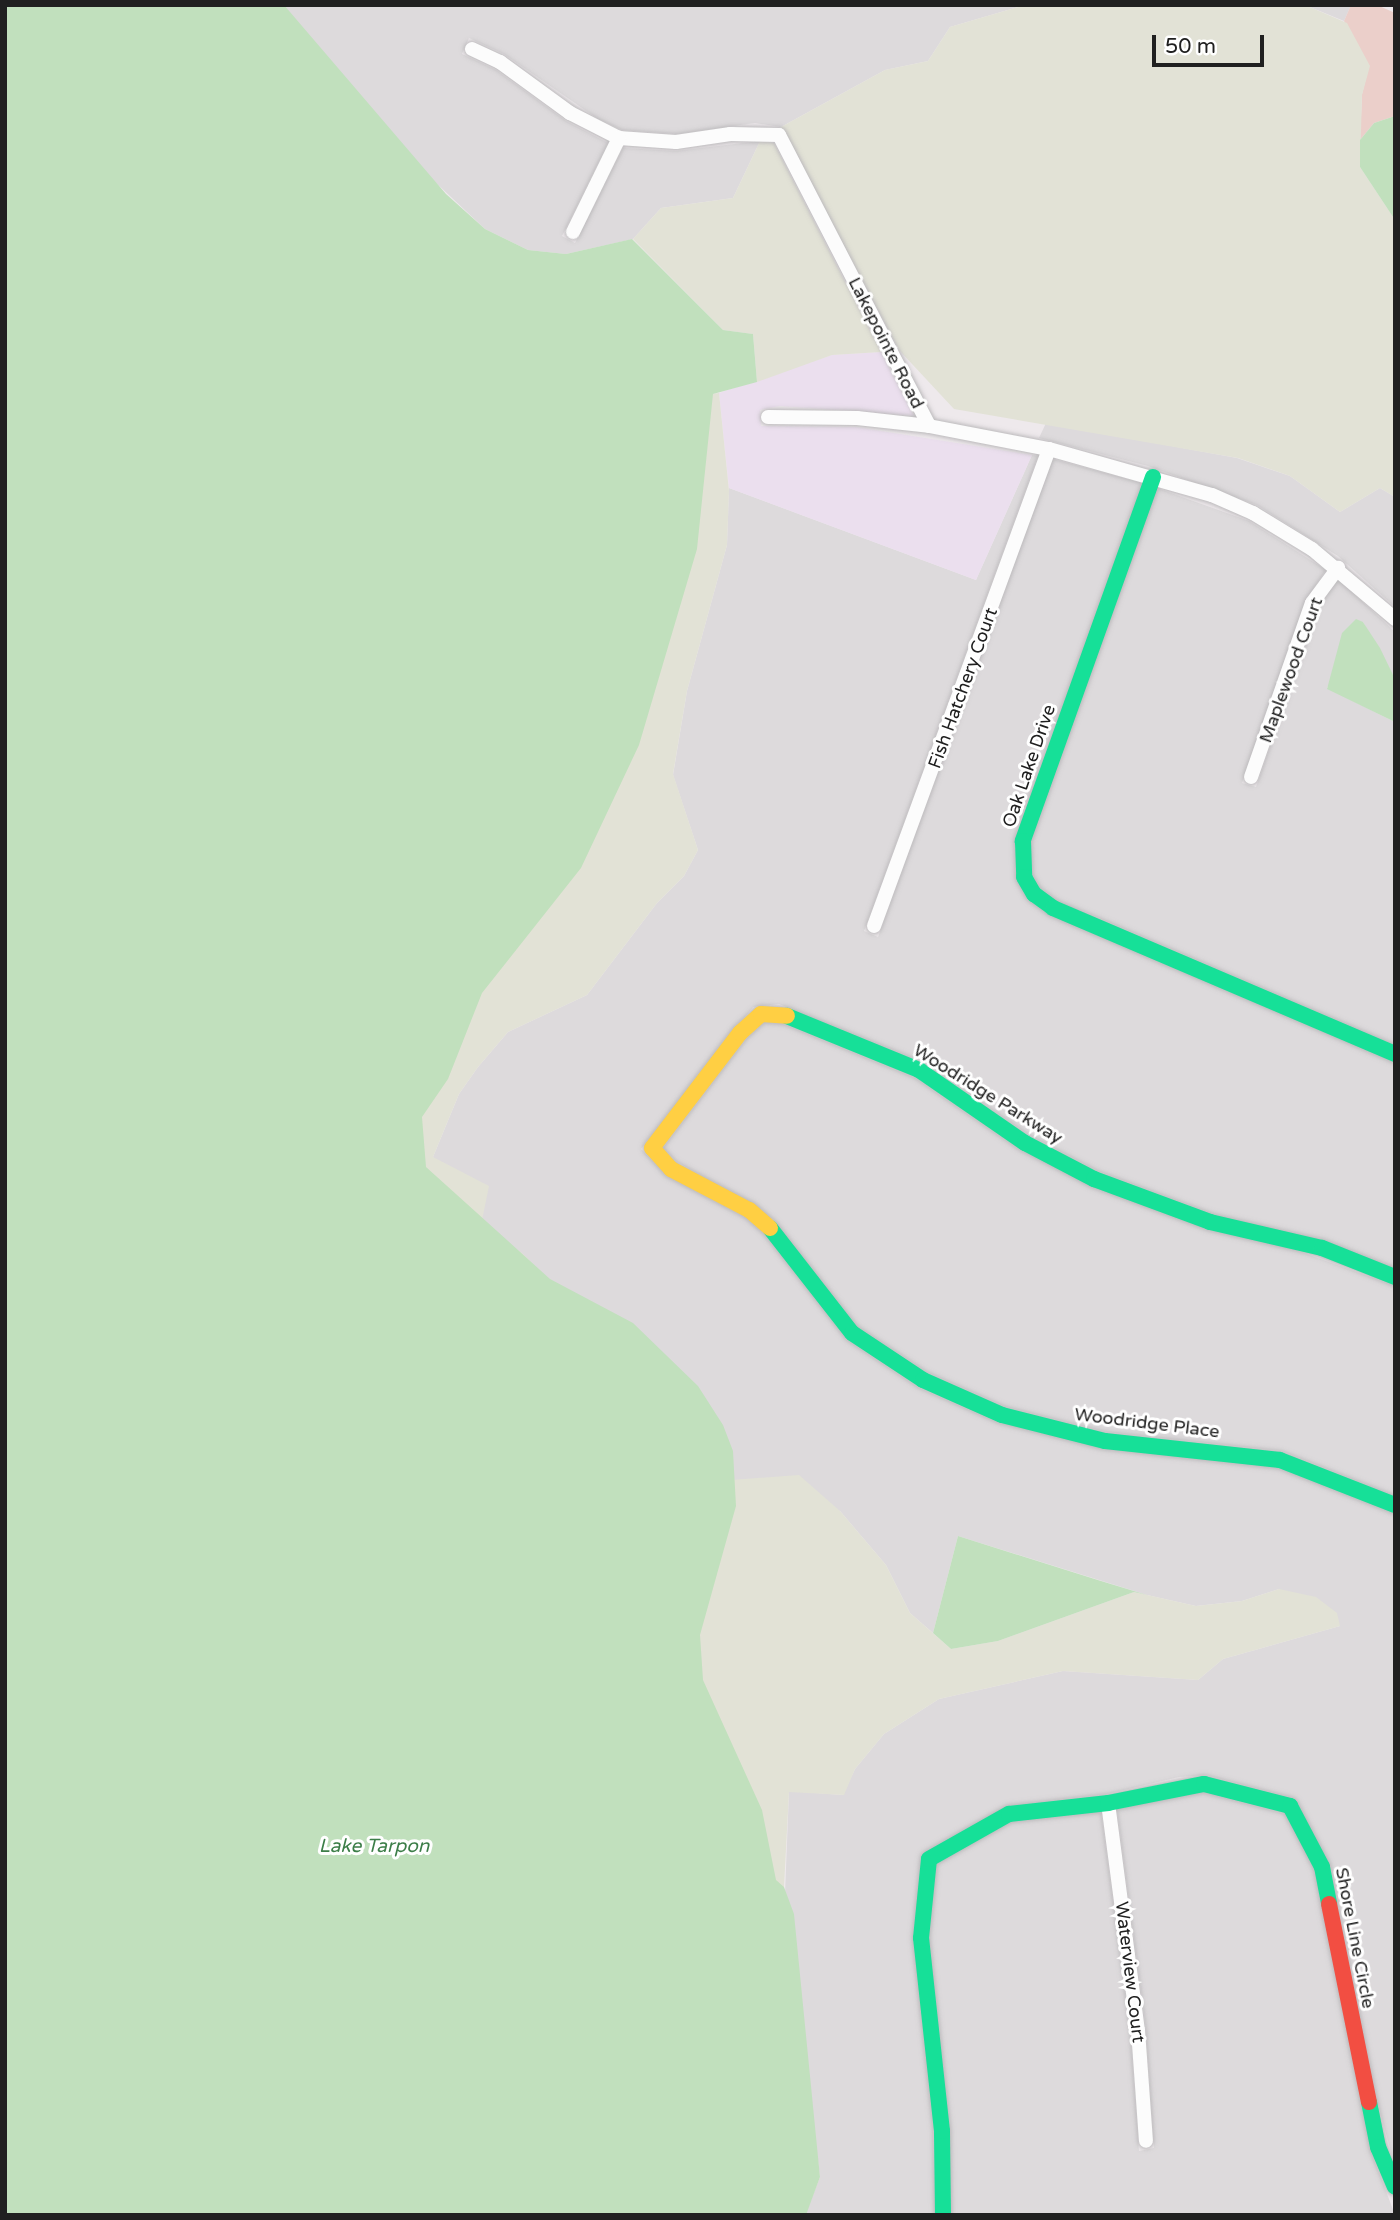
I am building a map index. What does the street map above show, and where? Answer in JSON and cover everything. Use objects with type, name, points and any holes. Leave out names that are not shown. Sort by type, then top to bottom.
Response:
[{"type":"street","name":"Lakepointe Road","points":[[472,50],[500,62],[570,113],[619,138],[676,142],[730,134],[779,135],[929,426],[1049,449],[1153,477],[1253,513],[1338,568],[1395,619]]},
{"type":"street","points":[[573,232],[619,138]]},
{"type":"street","points":[[768,417],[857,418],[929,426]]},
{"type":"street","name":"Fish Hatchery Court","points":[[874,926],[1049,449]]},
{"type":"street","name":"Oak Lake Drive","points":[[1153,477],[1023,841],[1024,877],[1034,894],[1053,908],[1395,1054]]},
{"type":"street","name":"Maplewood Court","points":[[1251,777],[1312,603],[1338,568]]},
{"type":"street","name":"Woodridge Parkway","points":[[652,1148],[740,1033],[761,1014],[797,1017],[919,1070],[1025,1143],[1094,1179],[1210,1222],[1322,1248],[1395,1277]]},
{"type":"street","name":"Woodridge Place","points":[[652,1148],[671,1169],[749,1210],[768,1226],[852,1333],[923,1380],[1002,1415],[1048,1429],[1105,1441],[1280,1460],[1395,1505]]},
{"type":"street","name":"Shore Line Circle","points":[[943,2215],[942,2130],[921,1938],[929,1859],[1009,1814],[1108,1803],[1204,1783],[1290,1806],[1322,1867],[1378,2147],[1395,2186]]},
{"type":"street","name":"Waterview Court","points":[[1108,1803],[1138,2030],[1146,2141]]},
{"type":"shaded area","points":[[247,5],[1025,5],[950,27],[928,61],[885,70],[781,127],[755,123],[677,134],[622,130],[598,119],[504,54],[469,38],[462,54],[496,70],[566,121],[608,143],[562,236],[575,243],[623,148],[676,151],[760,141],[733,198],[661,208],[633,239],[566,254],[528,250],[485,229]]},
{"type":"shaded area","points":[[1025,5],[1305,5],[1347,23],[1370,66],[1362,95],[1360,167],[1395,220],[1395,497],[1380,488],[1340,512],[1290,476],[1238,458],[954,409],[899,350],[781,127],[885,70],[928,61],[950,27]]},
{"type":"shaded area","points":[[1305,5],[1351,5],[1344,21]]},
{"type":"shaded area","points":[[1351,5],[1377,5],[1395,13],[1395,116],[1374,123],[1360,140],[1362,94],[1369,66],[1344,21]]},
{"type":"shaded area","points":[[760,141],[774,143],[881,352],[832,355],[757,382],[753,334],[723,330],[633,239],[661,208],[733,198]]},
{"type":"shaded area","points":[[881,352],[914,416],[780,406],[760,410],[761,426],[856,427],[1032,455],[976,580],[729,488],[719,393],[832,355]]},
{"type":"shaded area","points":[[719,393],[729,491],[727,545],[687,691],[673,774],[698,850],[684,876],[657,903],[587,995],[508,1032],[459,1094],[433,1157],[489,1186],[481,1225],[522,1253],[576,1306],[302,1111],[696,396]]},
{"type":"shaded area","points":[[1046,423],[1237,458],[1290,476],[1340,512],[1380,488],[1395,497],[1395,607],[1338,556],[1257,505],[1148,466],[1039,438]]},
{"type":"shaded area","points":[[1032,455],[1038,456],[864,931],[878,937],[1053,459],[1142,483],[1016,879],[1395,1063],[1395,1268],[1213,1214],[1098,1171],[1029,1135],[923,1062],[779,1004],[753,1007],[641,1149],[668,1176],[745,1217],[763,1232],[847,1340],[919,1388],[999,1423],[1278,1468],[1395,1514],[1395,2166],[1293,1798],[1206,1775],[1179,1777],[1107,1794],[1008,1806],[926,1851],[935,2215],[805,2215],[820,2177],[801,2026],[783,1945],[789,1791],[843,1795],[855,1769],[884,1734],[939,1699],[1063,1671],[1198,1680],[1223,1659],[1340,1626],[1279,1589],[1242,1601],[1196,1606],[1147,1595],[958,1536],[933,1633],[910,1613],[886,1565],[840,1511],[731,1480],[576,1306],[481,1225],[433,1157],[459,1094],[508,1032],[587,995],[657,903],[684,876],[698,850],[673,775],[687,691],[727,545],[729,488],[976,580]]},
{"type":"shaded area","points":[[1157,488],[1249,521],[1326,570],[1305,601],[1242,783],[1256,787],[1319,607],[1338,579],[1395,632],[1395,679],[1363,622],[1327,688],[1395,722],[1395,1045],[1057,900],[1040,888],[1032,874],[1031,842]]},
{"type":"shaded area","points":[[776,1021],[915,1078],[1020,1150],[1395,1286],[1395,1496],[1282,1451],[1106,1432],[1006,1407],[927,1372],[857,1326],[773,1219],[676,1161],[663,1148],[746,1039],[764,1022]]},
{"type":"shaded area","points":[[799,1475],[840,1511],[886,1565],[910,1613],[951,1649],[998,1641],[1134,1592],[1196,1606],[1242,1601],[1279,1589],[1316,1597],[1337,1613],[1340,1626],[1223,1659],[1198,1680],[1063,1671],[939,1699],[884,1734],[855,1769],[844,1795],[789,1792],[784,1887],[766,1894],[690,1751],[701,1577],[731,1480]]},
{"type":"shaded area","points":[[1203,1792],[1285,1814],[1315,1870],[1370,2149],[1395,2215],[951,2215],[929,1938],[936,1864],[1011,1822],[1101,1812],[1130,2031],[1139,2151],[1154,2148],[1146,2028],[1117,1809]]},
{"type":"water","name":"Lake Tarpon","points":[[5,5],[284,5],[446,194],[485,229],[528,250],[566,254],[632,239],[723,330],[753,334],[757,382],[713,394],[697,549],[639,745],[581,868],[482,993],[448,1079],[422,1117],[426,1167],[550,1279],[633,1323],[698,1386],[723,1425],[733,1451],[736,1506],[700,1635],[703,1680],[762,1810],[776,1880],[784,1887],[794,1914],[820,2177],[806,2215],[5,2215]]},
{"type":"water","points":[[1395,116],[1395,220],[1360,167],[1360,140],[1374,123]]},
{"type":"water","points":[[1356,619],[1363,622],[1380,648],[1395,679],[1395,722],[1327,689],[1342,633]]},
{"type":"water","points":[[958,1536],[1147,1595],[1134,1592],[998,1641],[951,1649],[933,1633]]},
{"type":"traffic: fast","points":[[1153,477],[1023,841],[1024,877],[1034,894],[1053,908],[1395,1054]]},
{"type":"traffic: fast","points":[[787,1016],[919,1070],[1025,1143],[1094,1179],[1210,1222],[1322,1248],[1395,1277]]},
{"type":"traffic: fast","points":[[770,1228],[852,1333],[923,1380],[1002,1415],[1105,1441],[1280,1460],[1395,1505]]},
{"type":"traffic: fast","points":[[943,2215],[942,2131],[921,1938],[929,1859],[1009,1814],[1108,1803],[1204,1784],[1290,1806],[1322,1867],[1329,1904]]},
{"type":"traffic: fast","points":[[1369,2102],[1378,2147],[1395,2187]]},
{"type":"traffic: slow","points":[[770,1228],[749,1210],[671,1169],[652,1148],[740,1033],[761,1014],[787,1016]]},
{"type":"traffic: jam","points":[[1329,1904],[1369,2102]]}]
